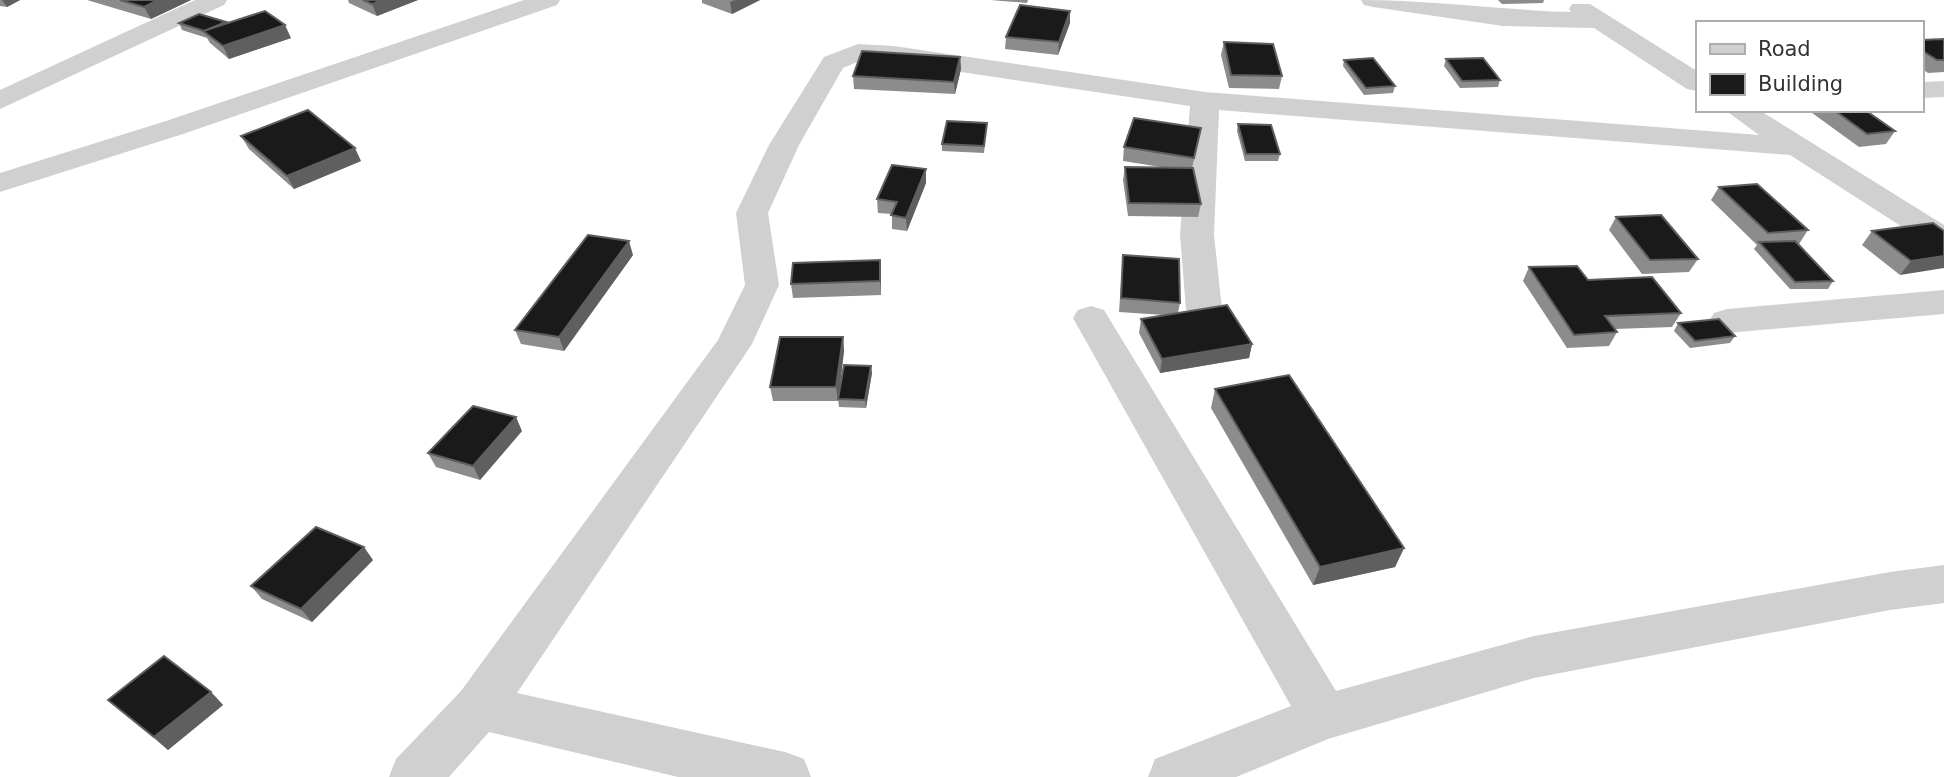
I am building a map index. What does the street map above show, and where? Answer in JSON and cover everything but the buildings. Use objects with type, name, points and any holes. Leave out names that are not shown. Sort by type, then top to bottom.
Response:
[{"type":"street","points":[[0,101],[215,0]]},
{"type":"street","points":[[0,183],[176,127],[548,0]]},
{"type":"street","points":[[1373,0],[1503,18],[1601,21]]},
{"type":"street","points":[[1567,0],[1696,82]]},
{"type":"street","points":[[415,777],[479,706],[734,344],[762,285],[752,213],[784,145],[833,63],[858,52],[894,54],[1205,100],[1797,147]]},
{"type":"street","points":[[1923,90],[1944,89]]},
{"type":"street","points":[[1204,309],[1197,235],[1205,100]]},
{"type":"street","points":[[1743,112],[1944,240]]},
{"type":"street","points":[[1727,321],[1944,302]]},
{"type":"street","points":[[1091,318],[1324,717]]},
{"type":"street","points":[[1174,777],[1324,717],[1534,657],[1890,591],[1944,584]]},
{"type":"street","points":[[479,706],[785,777]]}]
